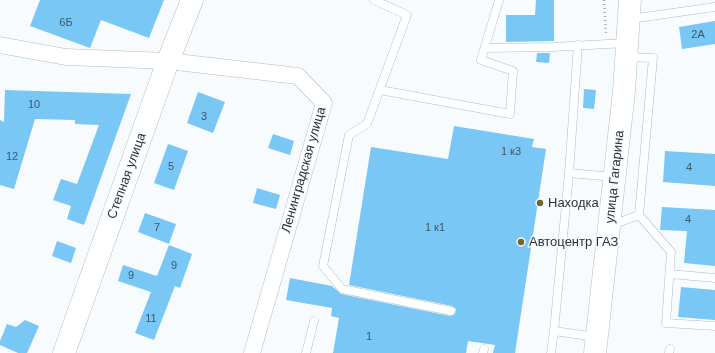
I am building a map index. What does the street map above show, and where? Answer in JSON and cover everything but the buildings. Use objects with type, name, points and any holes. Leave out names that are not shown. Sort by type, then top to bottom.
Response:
[{"type":"street","name":"Степная улица","points":[[64,353],[168,62],[192,0]]},
{"type":"street","name":"улица Гагарина","points":[[596,345],[624,91],[630,10]]},
{"type":"street","points":[[0,45],[66,57],[168,62]]},
{"type":"street","name":"Ленинградская улица","points":[[168,62],[298,76],[324,102],[252,353]]},
{"type":"lane","points":[[374,0],[407,15],[367,124],[349,136],[323,266],[342,289],[451,311]]},
{"type":"lane","points":[[380,90],[510,114],[513,71],[481,60],[499,0]]},
{"type":"lane","points":[[630,10],[715,7]]},
{"type":"lane","points":[[484,48],[578,45],[627,50],[653,58],[638,215],[671,252],[666,322],[715,326]]},
{"type":"lane","points":[[551,353],[569,173],[578,45]]},
{"type":"lane","points":[[569,173],[615,177]]},
{"type":"lane","points":[[609,226],[638,215]]},
{"type":"lane","points":[[670,274],[715,278]]},
{"type":"lane","points":[[306,353],[314,321]]},
{"type":"lane","points":[[554,331],[596,345]]},
{"type":"place","name":"Находка","points":[[540,203]]},
{"type":"place","name":"Автоцентр ГАЗ","points":[[521,242]]}]
